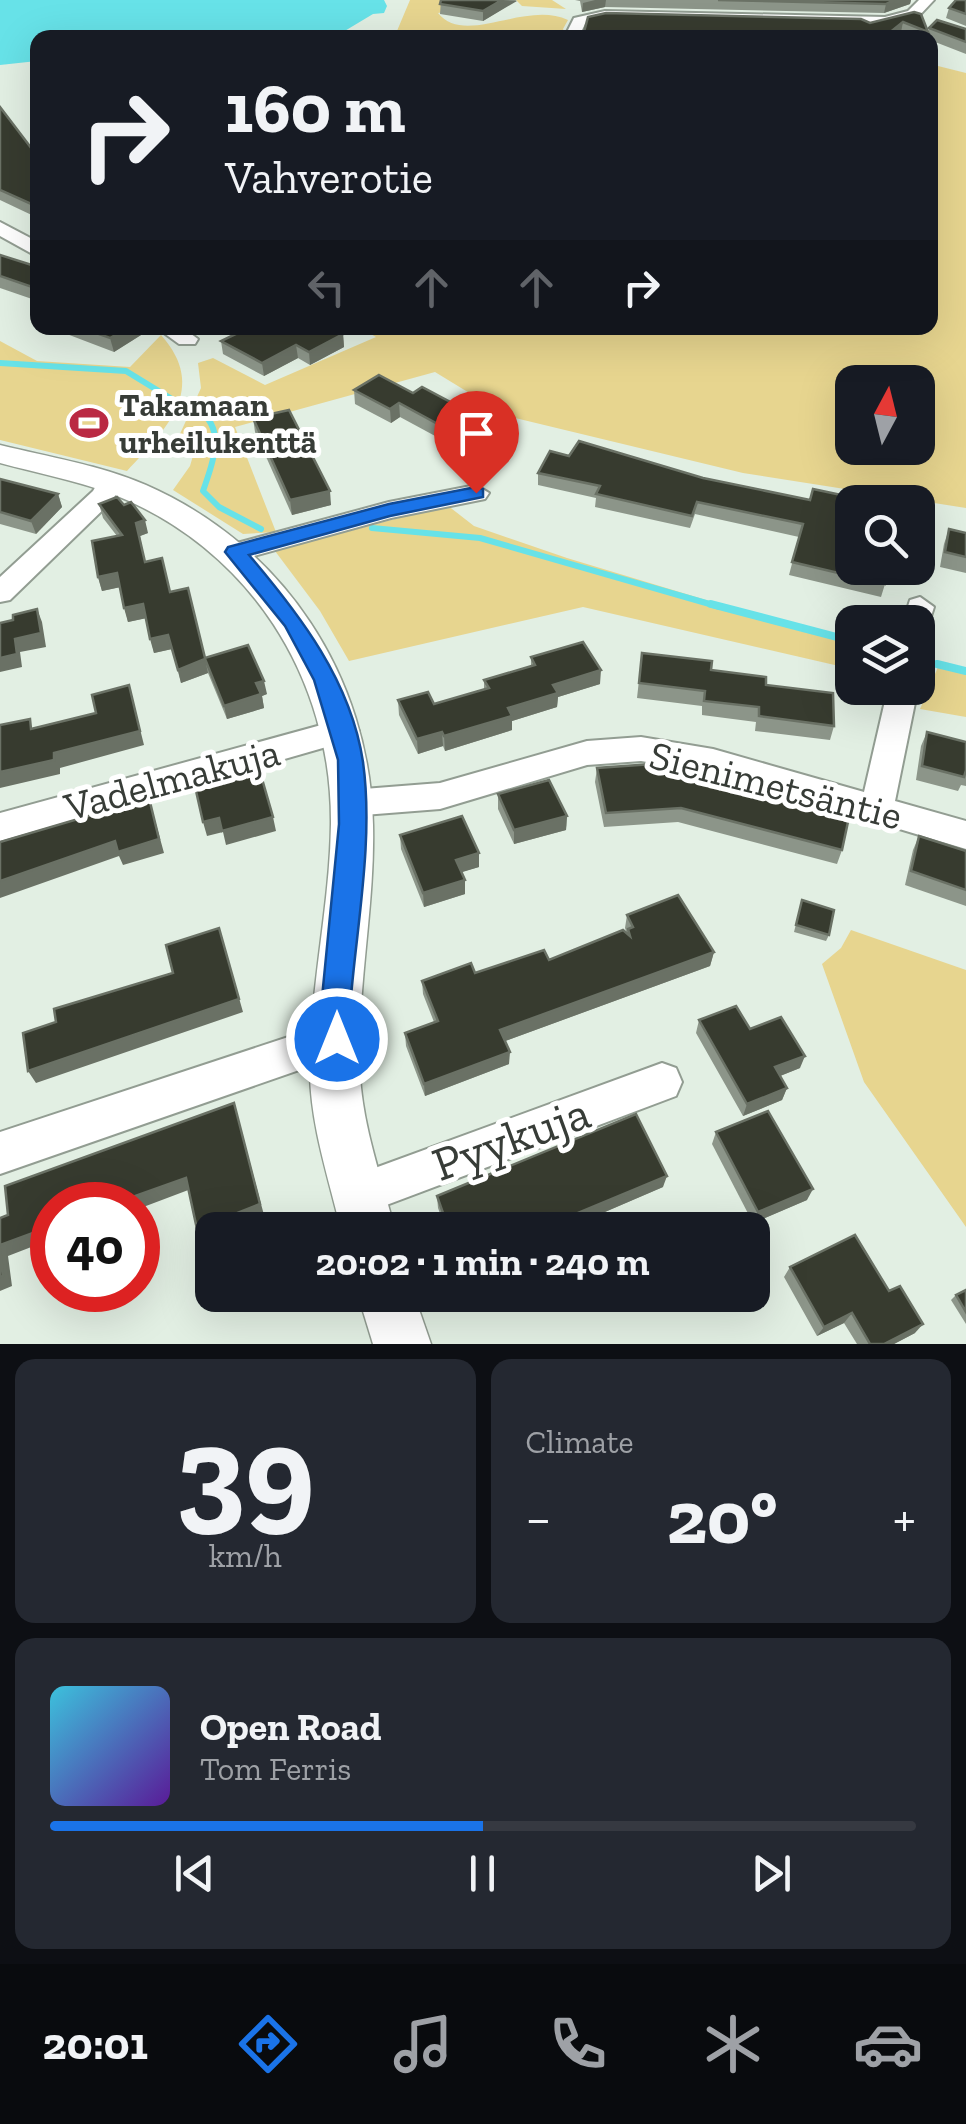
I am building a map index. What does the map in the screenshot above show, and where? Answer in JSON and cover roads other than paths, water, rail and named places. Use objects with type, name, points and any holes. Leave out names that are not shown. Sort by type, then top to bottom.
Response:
[{"type":"street","points":[[862,30],[913,14],[927,0]]},
{"type":"street","points":[[575,30],[579,21],[605,15],[700,13],[887,21]]},
{"type":"street","points":[[913,14],[934,22]]},
{"type":"street","points":[[0,228],[30,246]]},
{"type":"street","points":[[0,454],[110,482],[176,513],[236,552],[294,622],[325,680],[350,760],[351,804],[335,1078],[364,1212]]},
{"type":"street","points":[[0,593],[103,494],[110,482]]},
{"type":"street","points":[[236,552],[389,510],[476,493]]},
{"type":"street","points":[[877,808],[899,705]]},
{"type":"street","name":"Vadelmakuja","points":[[0,827],[343,731]]},
{"type":"street","name":"Sienimetsäntie","points":[[351,804],[440,796],[615,748],[670,752],[713,761],[966,834]]},
{"type":"street","points":[[0,1153],[337,1039]]},
{"type":"street","name":"Pyykuja","points":[[364,1212],[662,1082]]},
{"type":"street","points":[[392,1312],[402,1344]]},
{"type":"water","points":[[0,0],[384,0],[387,6],[384,13],[373,14],[346,30],[30,30],[30,62],[0,65]]},
{"type":"waterway","points":[[0,363],[126,371],[175,401]]},
{"type":"waterway","points":[[198,409],[207,417],[215,437],[203,491],[219,507],[261,529]]},
{"type":"waterway","points":[[372,528],[480,538],[720,607]]},
{"type":"waterway","points":[[711,604],[835,637]]},
{"type":"waterway","points":[[937,664],[966,671]]},
{"type":"place","name":"Takamaan urheilukenttä","points":[[89,423]]}]
